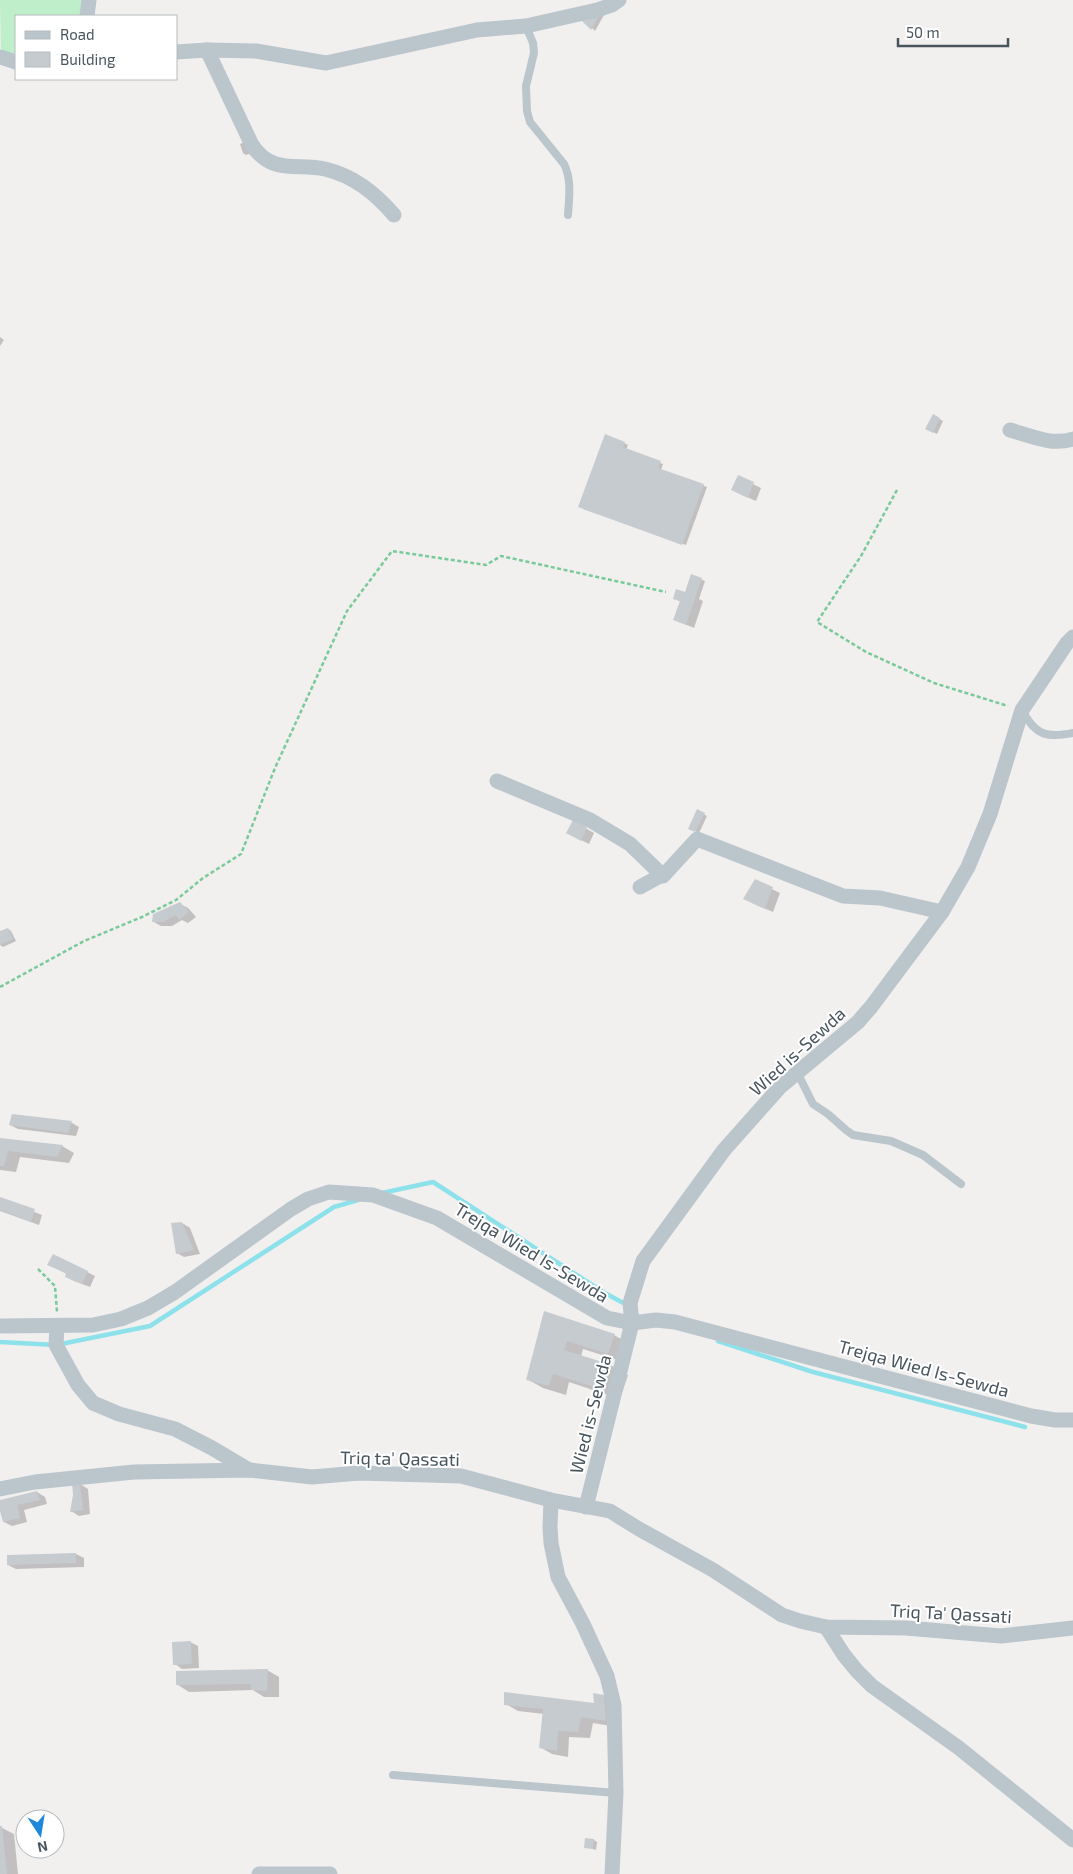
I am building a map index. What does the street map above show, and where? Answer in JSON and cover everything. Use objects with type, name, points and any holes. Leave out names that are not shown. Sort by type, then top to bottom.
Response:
[{"type":"street","points":[[86,15],[88,0]]},
{"type":"street","points":[[178,52],[207,50],[261,52],[326,63],[477,30],[526,26],[597,10],[612,5],[619,0]]},
{"type":"street","points":[[207,50],[252,145],[263,158],[289,168],[326,169],[354,180],[378,196],[394,215]]},
{"type":"street","points":[[0,57],[15,62]]},
{"type":"street","points":[[1010,430],[1042,440],[1058,442],[1073,439]]},
{"type":"street","name":"Wied is-Sewda","points":[[586,1507],[632,1323],[630,1303],[643,1261],[724,1150],[780,1087],[858,1022],[942,912],[968,867],[990,814],[1022,710],[1073,637]]},
{"type":"street","points":[[497,781],[590,820],[630,844],[662,875]]},
{"type":"street","points":[[640,887],[663,876],[697,838],[843,896],[880,898],[942,912]]},
{"type":"street","name":"Trejqa Wied Is-Sewda","points":[[0,1326],[93,1325],[121,1319],[148,1308],[175,1292],[290,1209],[308,1199],[329,1192],[373,1194],[437,1218],[607,1318],[632,1323],[656,1320],[675,1322],[1031,1416],[1055,1420],[1073,1420]]},
{"type":"street","points":[[57,1326],[56,1345],[78,1385],[93,1403],[119,1414],[175,1429],[250,1470]]},
{"type":"street","name":"Triq ta' Qassati","points":[[0,1488],[35,1482],[134,1472],[250,1470],[312,1477],[359,1473],[461,1476],[551,1500],[610,1511],[714,1570],[782,1615],[826,1627]]},
{"type":"street","points":[[551,1500],[551,1543],[558,1577],[583,1624],[607,1676],[614,1705],[616,1793],[612,1874]]},
{"type":"street","points":[[826,1627],[844,1655],[872,1686],[959,1748],[1073,1840]]},
{"type":"street","name":"Triq Ta' Qassati","points":[[826,1627],[906,1628],[1001,1636],[1073,1628]]},
{"type":"street","points":[[259,1874],[330,1874]]},
{"type":"lane","points":[[526,26],[533,43],[534,53],[526,86],[527,110],[530,122],[564,164],[568,172],[568,215]]},
{"type":"lane","points":[[1022,710],[1034,728],[1044,734],[1056,736],[1073,733]]},
{"type":"lane","points":[[797,1072],[813,1104],[846,1130],[854,1135],[891,1141],[923,1155],[961,1184]]},
{"type":"lane","points":[[392,1776],[616,1793]]},
{"type":"path","points":[[897,490],[862,556],[818,622],[866,652],[934,683],[1022,710]]},
{"type":"path","points":[[0,987],[84,940],[142,917],[176,900],[203,878],[241,854],[275,768],[347,611],[392,550],[486,565],[501,556],[666,592]]},
{"type":"path","points":[[38,1269],[55,1286],[57,1326]]},
{"type":"green space","points":[[0,0],[83,0],[80,15],[15,15],[15,53],[1,54]]},
{"type":"building","points":[[601,12],[591,30],[579,18]]},
{"type":"building","points":[[933,414],[940,418],[933,433],[925,429]]},
{"type":"building","points":[[605,434],[625,442],[623,447],[661,461],[658,468],[704,484],[682,545],[578,507]]},
{"type":"building","points":[[738,475],[754,482],[748,498],[731,490]]},
{"type":"building","points":[[691,574],[702,578],[686,625],[673,620],[680,601],[673,599],[676,589],[685,592]]},
{"type":"building","points":[[697,809],[705,813],[695,832],[688,829]]},
{"type":"building","points":[[573,820],[587,827],[581,841],[566,833]]},
{"type":"building","points":[[755,879],[773,887],[765,909],[743,899]]},
{"type":"building","points":[[180,902],[189,912],[179,920],[176,915],[163,922],[152,922],[153,914]]},
{"type":"building","points":[[8,928],[13,939],[0,945],[0,931]]},
{"type":"building","points":[[12,1114],[72,1121],[68,1133],[9,1125]]},
{"type":"building","points":[[0,1138],[63,1145],[57,1157],[8,1151],[4,1166],[0,1166]]},
{"type":"building","points":[[0,1197],[35,1209],[31,1222],[0,1210]]},
{"type":"building","points":[[182,1222],[194,1250],[176,1254],[171,1223]]},
{"type":"building","points":[[53,1254],[88,1271],[82,1284],[65,1277],[66,1273],[47,1265]]},
{"type":"building","points":[[544,1311],[615,1334],[608,1354],[567,1341],[564,1350],[612,1365],[604,1390],[553,1374],[549,1386],[526,1380]]},
{"type":"building","points":[[72,1483],[80,1483],[83,1510],[70,1512],[73,1495]]},
{"type":"building","points":[[37,1491],[40,1500],[17,1505],[20,1518],[3,1522],[0,1500]]},
{"type":"building","points":[[76,1553],[76,1563],[7,1565],[7,1555]]},
{"type":"building","points":[[191,1641],[192,1664],[173,1665],[172,1642]]},
{"type":"building","points":[[268,1669],[267,1691],[251,1690],[251,1684],[176,1685],[176,1671]]},
{"type":"building","points":[[504,1692],[594,1703],[593,1693],[604,1695],[606,1721],[581,1717],[578,1732],[558,1731],[557,1751],[539,1748],[543,1709],[504,1705]]},
{"type":"building","points":[[0,1826],[2,1826],[7,1874],[0,1874]]},
{"type":"building","points":[[585,1838],[594,1839],[593,1849],[584,1848]]},
{"type":"waterway","points":[[382,1193],[433,1182],[603,1292],[627,1305]]},
{"type":"waterway","points":[[0,1342],[56,1345],[150,1326],[334,1207],[358,1200]]},
{"type":"waterway","points":[[718,1341],[813,1372],[1025,1427]]}]
